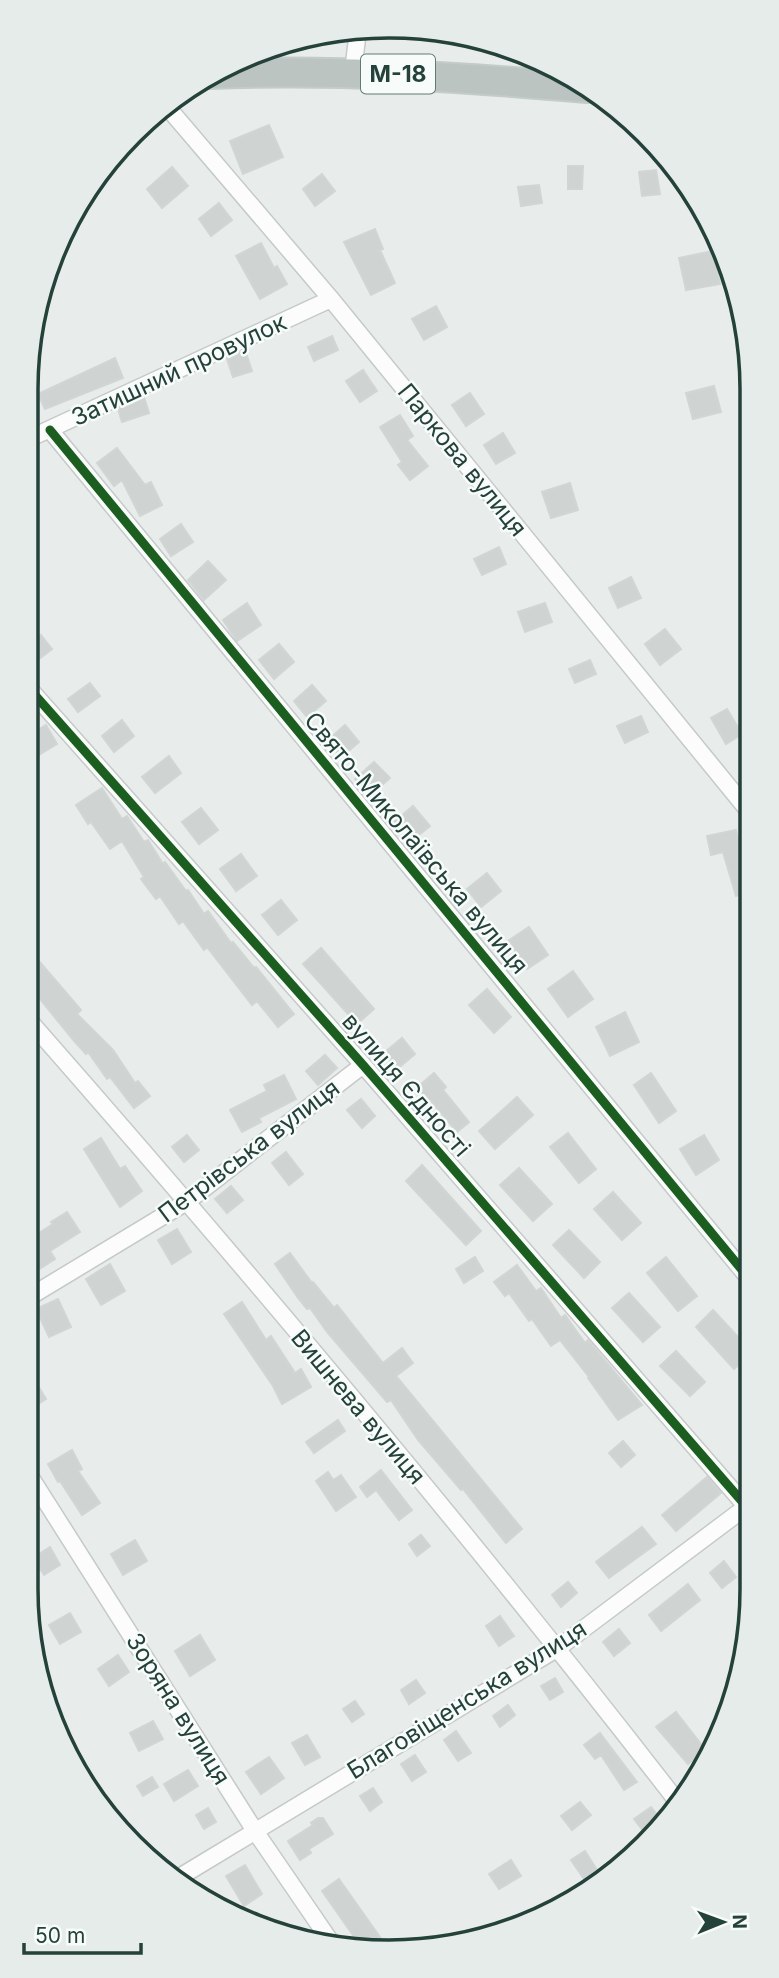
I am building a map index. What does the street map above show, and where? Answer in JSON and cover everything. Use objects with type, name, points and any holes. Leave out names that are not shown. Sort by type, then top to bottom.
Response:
[{"type":"highway","name":"М-18","points":[[237,74],[353,72],[445,76],[565,86]]},
{"type":"street","points":[[353,72],[357,40]]},
{"type":"street","name":"Паркова вулиця","points":[[173,114],[331,299],[741,802]]},
{"type":"street","name":"Затишний провулок","points":[[38,435],[331,299]]},
{"type":"street","name":"Свято-Миколаївська вулиця","points":[[50,430],[741,1269]]},
{"type":"street","name":"вулиця Єдності","points":[[38,711],[363,1065],[741,1496]]},
{"type":"street","name":"Вишнева вулиця","points":[[38,1031],[188,1201],[558,1648],[673,1796]]},
{"type":"street","name":"Петрівська вулиця","points":[[38,1293],[188,1201],[363,1065]]},
{"type":"street","name":"Зоряна вулиця","points":[[38,1488],[255,1831],[324,1933]]},
{"type":"street","name":"Благовіщенська вулиця","points":[[185,1874],[558,1648],[741,1513]]},
{"type":"building","points":[[269,125],[283,157],[243,174],[230,141]]},
{"type":"building","points":[[568,166],[583,166],[582,189],[568,189]]},
{"type":"building","points":[[172,167],[188,186],[162,208],[147,189]]},
{"type":"building","points":[[656,170],[660,194],[642,196],[639,172]]},
{"type":"building","points":[[322,174],[335,191],[315,206],[303,189]]},
{"type":"building","points":[[539,185],[542,203],[521,206],[518,187]]},
{"type":"building","points":[[219,203],[232,220],[211,236],[199,219]]},
{"type":"building","points":[[375,229],[383,249],[380,250],[395,283],[371,295],[344,242]]},
{"type":"building","points":[[261,243],[274,268],[277,266],[287,284],[260,299],[236,256]]},
{"type":"building","points":[[712,251],[720,284],[686,290],[679,258]]},
{"type":"building","points":[[436,306],[447,327],[424,340],[412,319]]},
{"type":"building","points":[[332,336],[338,350],[314,361],[308,347]]},
{"type":"building","points":[[245,350],[252,371],[233,377],[227,359]]},
{"type":"building","points":[[115,358],[123,378],[45,409],[38,394]]},
{"type":"building","points":[[363,370],[377,391],[360,402],[346,381]]},
{"type":"building","points":[[714,386],[721,412],[693,419],[686,393]]},
{"type":"building","points":[[470,393],[484,414],[466,426],[452,405]]},
{"type":"building","points":[[144,397],[149,413],[122,422],[118,409]]},
{"type":"building","points":[[400,415],[413,436],[407,440],[428,466],[410,480],[398,465],[402,462],[380,427]]},
{"type":"building","points":[[503,433],[515,453],[496,464],[484,445]]},
{"type":"building","points":[[117,448],[145,485],[151,482],[162,505],[140,516],[122,480],[114,486],[97,463]]},
{"type":"building","points":[[570,483],[578,510],[551,518],[542,492]]},
{"type":"building","points":[[181,524],[193,542],[171,556],[160,539]]},
{"type":"building","points":[[499,547],[506,564],[482,575],[474,559]]},
{"type":"building","points":[[208,561],[226,580],[204,600],[188,580]]},
{"type":"building","points":[[631,577],[641,598],[618,608],[609,588]]},
{"type":"building","points":[[247,603],[261,625],[237,641],[223,620]]},
{"type":"building","points":[[545,603],[552,622],[525,632],[518,612]]},
{"type":"building","points":[[665,629],[681,649],[660,665],[645,644]]},
{"type":"building","points":[[41,635],[52,649],[38,660],[38,637]]},
{"type":"building","points":[[279,644],[294,662],[274,679],[259,660]]},
{"type":"building","points":[[590,660],[596,674],[575,683],[569,669]]},
{"type":"building","points":[[90,683],[100,696],[78,712],[68,699]]},
{"type":"building","points":[[312,685],[326,701],[307,717],[294,701]]},
{"type":"building","points":[[727,709],[741,735],[726,744],[711,718]]},
{"type":"building","points":[[641,716],[648,732],[625,743],[617,726]]},
{"type":"building","points":[[122,720],[134,736],[114,752],[102,736]]},
{"type":"building","points":[[46,725],[57,744],[38,756],[38,730]]},
{"type":"building","points":[[345,725],[359,742],[341,757],[327,741]]},
{"type":"building","points":[[169,756],[181,773],[155,793],[142,777]]},
{"type":"building","points":[[374,762],[390,778],[370,796],[355,779]]},
{"type":"building","points":[[102,788],[122,819],[127,816],[144,842],[148,840],[163,864],[165,862],[186,891],[188,890],[204,914],[208,911],[231,943],[233,942],[254,968],[256,967],[294,1014],[278,1027],[257,1001],[252,1005],[207,947],[204,950],[183,921],[179,924],[160,896],[156,899],[141,879],[144,877],[122,841],[110,849],[91,822],[88,824],[76,805]]},
{"type":"building","points":[[413,806],[430,826],[410,842],[394,822]]},
{"type":"building","points":[[201,808],[218,830],[199,844],[182,822]]},
{"type":"building","points":[[736,830],[741,853],[741,894],[736,896],[723,852],[711,855],[707,836]]},
{"type":"building","points":[[241,854],[257,876],[236,891],[220,869]]},
{"type":"building","points":[[487,873],[501,891],[481,907],[467,889]]},
{"type":"building","points":[[281,900],[297,920],[278,935],[262,915]]},
{"type":"building","points":[[529,927],[548,955],[527,969],[508,941]]},
{"type":"building","points":[[321,948],[374,1009],[357,1024],[303,964]]},
{"type":"building","points":[[38,960],[81,1010],[77,1014],[113,1050],[135,1083],[138,1081],[150,1096],[134,1108],[110,1077],[107,1079],[88,1052],[86,1054],[38,997]]},
{"type":"building","points":[[573,971],[593,999],[568,1017],[548,989]]},
{"type":"building","points":[[487,989],[511,1017],[494,1033],[469,1005]]},
{"type":"building","points":[[625,1012],[639,1042],[610,1056],[596,1027]]},
{"type":"building","points":[[402,1038],[415,1054],[397,1069],[384,1053]]},
{"type":"building","points":[[325,1055],[337,1068],[318,1085],[306,1071]]},
{"type":"building","points":[[434,1073],[446,1087],[443,1090],[469,1122],[457,1132],[431,1101],[427,1105],[414,1090]]},
{"type":"building","points":[[651,1073],[676,1111],[659,1123],[634,1085]]},
{"type":"building","points":[[284,1075],[296,1099],[259,1118],[261,1122],[242,1132],[230,1110],[267,1091],[264,1085]]},
{"type":"building","points":[[517,1097],[533,1115],[495,1149],[479,1131]]},
{"type":"building","points":[[361,1099],[375,1116],[362,1128],[347,1110]]},
{"type":"building","points":[[568,1133],[596,1169],[579,1183],[550,1147]]},
{"type":"building","points":[[187,1135],[199,1150],[184,1162],[172,1147]]},
{"type":"building","points":[[704,1135],[719,1160],[696,1175],[680,1149]]},
{"type":"building","points":[[101,1138],[120,1169],[125,1166],[142,1191],[120,1207],[84,1149]]},
{"type":"building","points":[[286,1152],[303,1174],[289,1185],[272,1163]]},
{"type":"building","points":[[422,1165],[481,1231],[466,1245],[406,1181]]},
{"type":"building","points":[[519,1168],[552,1204],[533,1221],[500,1185]]},
{"type":"building","points":[[231,1186],[243,1200],[227,1213],[215,1199]]},
{"type":"building","points":[[613,1192],[641,1223],[622,1240],[594,1209]]},
{"type":"building","points":[[67,1212],[80,1232],[50,1251],[55,1259],[38,1270],[38,1233],[53,1224],[51,1222]]},
{"type":"building","points":[[177,1229],[191,1252],[172,1264],[158,1240]]},
{"type":"building","points":[[569,1230],[600,1262],[584,1278],[553,1245]]},
{"type":"building","points":[[290,1253],[312,1283],[334,1308],[337,1305],[383,1363],[402,1348],[413,1363],[396,1376],[522,1529],[506,1543],[463,1489],[461,1490],[418,1440],[391,1400],[387,1402],[310,1308],[307,1309],[298,1298],[275,1264]]},
{"type":"building","points":[[475,1257],[483,1271],[464,1283],[456,1269]]},
{"type":"building","points":[[666,1257],[697,1296],[678,1311],[647,1273]]},
{"type":"building","points":[[110,1264],[125,1291],[101,1305],[86,1279]]},
{"type":"building","points":[[517,1265],[536,1291],[541,1288],[561,1318],[565,1315],[585,1343],[588,1340],[642,1405],[618,1420],[560,1340],[551,1346],[509,1293],[505,1296],[494,1282]]},
{"type":"building","points":[[629,1293],[660,1327],[643,1342],[612,1308]]},
{"type":"building","points":[[58,1299],[71,1327],[49,1337],[38,1308]]},
{"type":"building","points":[[242,1302],[266,1340],[271,1336],[295,1373],[301,1369],[311,1387],[282,1404],[273,1386],[224,1314]]},
{"type":"building","points":[[713,1310],[741,1340],[741,1362],[734,1369],[696,1327]]},
{"type":"building","points":[[676,1351],[705,1382],[690,1396],[660,1366]]},
{"type":"building","points":[[38,1386],[46,1399],[38,1404]]},
{"type":"building","points":[[338,1420],[345,1431],[314,1453],[306,1442]]},
{"type":"building","points":[[623,1441],[635,1455],[621,1467],[609,1453]]},
{"type":"building","points":[[72,1450],[82,1469],[78,1471],[100,1503],[82,1515],[48,1464]]},
{"type":"building","points":[[381,1470],[412,1510],[399,1520],[376,1490],[367,1497],[360,1487]]},
{"type":"building","points":[[328,1472],[333,1480],[341,1475],[356,1497],[336,1511],[316,1481]]},
{"type":"building","points":[[707,1477],[721,1493],[676,1531],[662,1515]]},
{"type":"building","points":[[642,1527],[656,1544],[609,1578],[596,1562]]},
{"type":"building","points":[[421,1535],[430,1546],[417,1556],[409,1544]]},
{"type":"building","points":[[135,1540],[147,1561],[123,1575],[111,1554]]},
{"type":"building","points":[[50,1547],[60,1565],[44,1575],[38,1566],[38,1555]]},
{"type":"building","points":[[724,1561],[736,1577],[722,1588],[710,1573]]},
{"type":"building","points":[[568,1582],[577,1593],[561,1607],[552,1595]]},
{"type":"building","points":[[688,1584],[700,1600],[661,1631],[649,1615]]},
{"type":"building","points":[[70,1613],[81,1632],[60,1644],[49,1625]]},
{"type":"building","points":[[500,1616],[514,1636],[499,1646],[486,1626]]},
{"type":"building","points":[[619,1629],[630,1643],[614,1656],[603,1642]]},
{"type":"building","points":[[200,1635],[215,1660],[190,1676],[175,1651]]},
{"type":"building","points":[[118,1655],[129,1672],[109,1686],[98,1669]]},
{"type":"building","points":[[555,1678],[563,1692],[550,1700],[541,1686]]},
{"type":"building","points":[[416,1680],[425,1693],[409,1704],[401,1690]]},
{"type":"building","points":[[355,1701],[364,1714],[352,1722],[343,1709]]},
{"type":"building","points":[[508,1705],[515,1715],[500,1727],[493,1716]]},
{"type":"building","points":[[676,1712],[703,1746],[688,1764],[656,1727]]},
{"type":"building","points":[[153,1721],[163,1739],[139,1751],[130,1733]]},
{"type":"building","points":[[456,1731],[471,1753],[458,1761],[444,1740]]},
{"type":"building","points":[[600,1733],[637,1782],[624,1790],[601,1755],[595,1759],[584,1745]]},
{"type":"building","points":[[307,1735],[320,1757],[305,1765],[292,1743]]},
{"type":"building","points":[[415,1755],[426,1772],[412,1781],[401,1764]]},
{"type":"building","points":[[269,1757],[284,1778],[261,1794],[246,1772]]},
{"type":"building","points":[[188,1770],[198,1786],[174,1801],[164,1784]]},
{"type":"building","points":[[152,1777],[158,1787],[143,1796],[137,1786]]},
{"type":"building","points":[[373,1788],[382,1802],[370,1811],[360,1796]]},
{"type":"building","points":[[580,1802],[591,1815],[572,1830],[561,1816]]},
{"type":"building","points":[[651,1807],[657,1815],[643,1831],[634,1819]]},
{"type":"building","points":[[208,1808],[216,1822],[204,1829],[196,1815]]},
{"type":"building","points":[[323,1818],[333,1834],[309,1849],[311,1853],[300,1860],[288,1841],[313,1825],[311,1823]]},
{"type":"building","points":[[585,1851],[597,1870],[584,1879],[571,1860]]},
{"type":"building","points":[[511,1860],[521,1876],[499,1889],[489,1874]]},
{"type":"building","points":[[245,1865],[262,1894],[244,1906],[226,1876]]},
{"type":"building","points":[[339,1879],[382,1940],[355,1937],[322,1891]]},
{"type":"cycle path","points":[[50,430],[741,1269]]},
{"type":"cycle path","points":[[38,699],[363,1065],[741,1500]]}]
